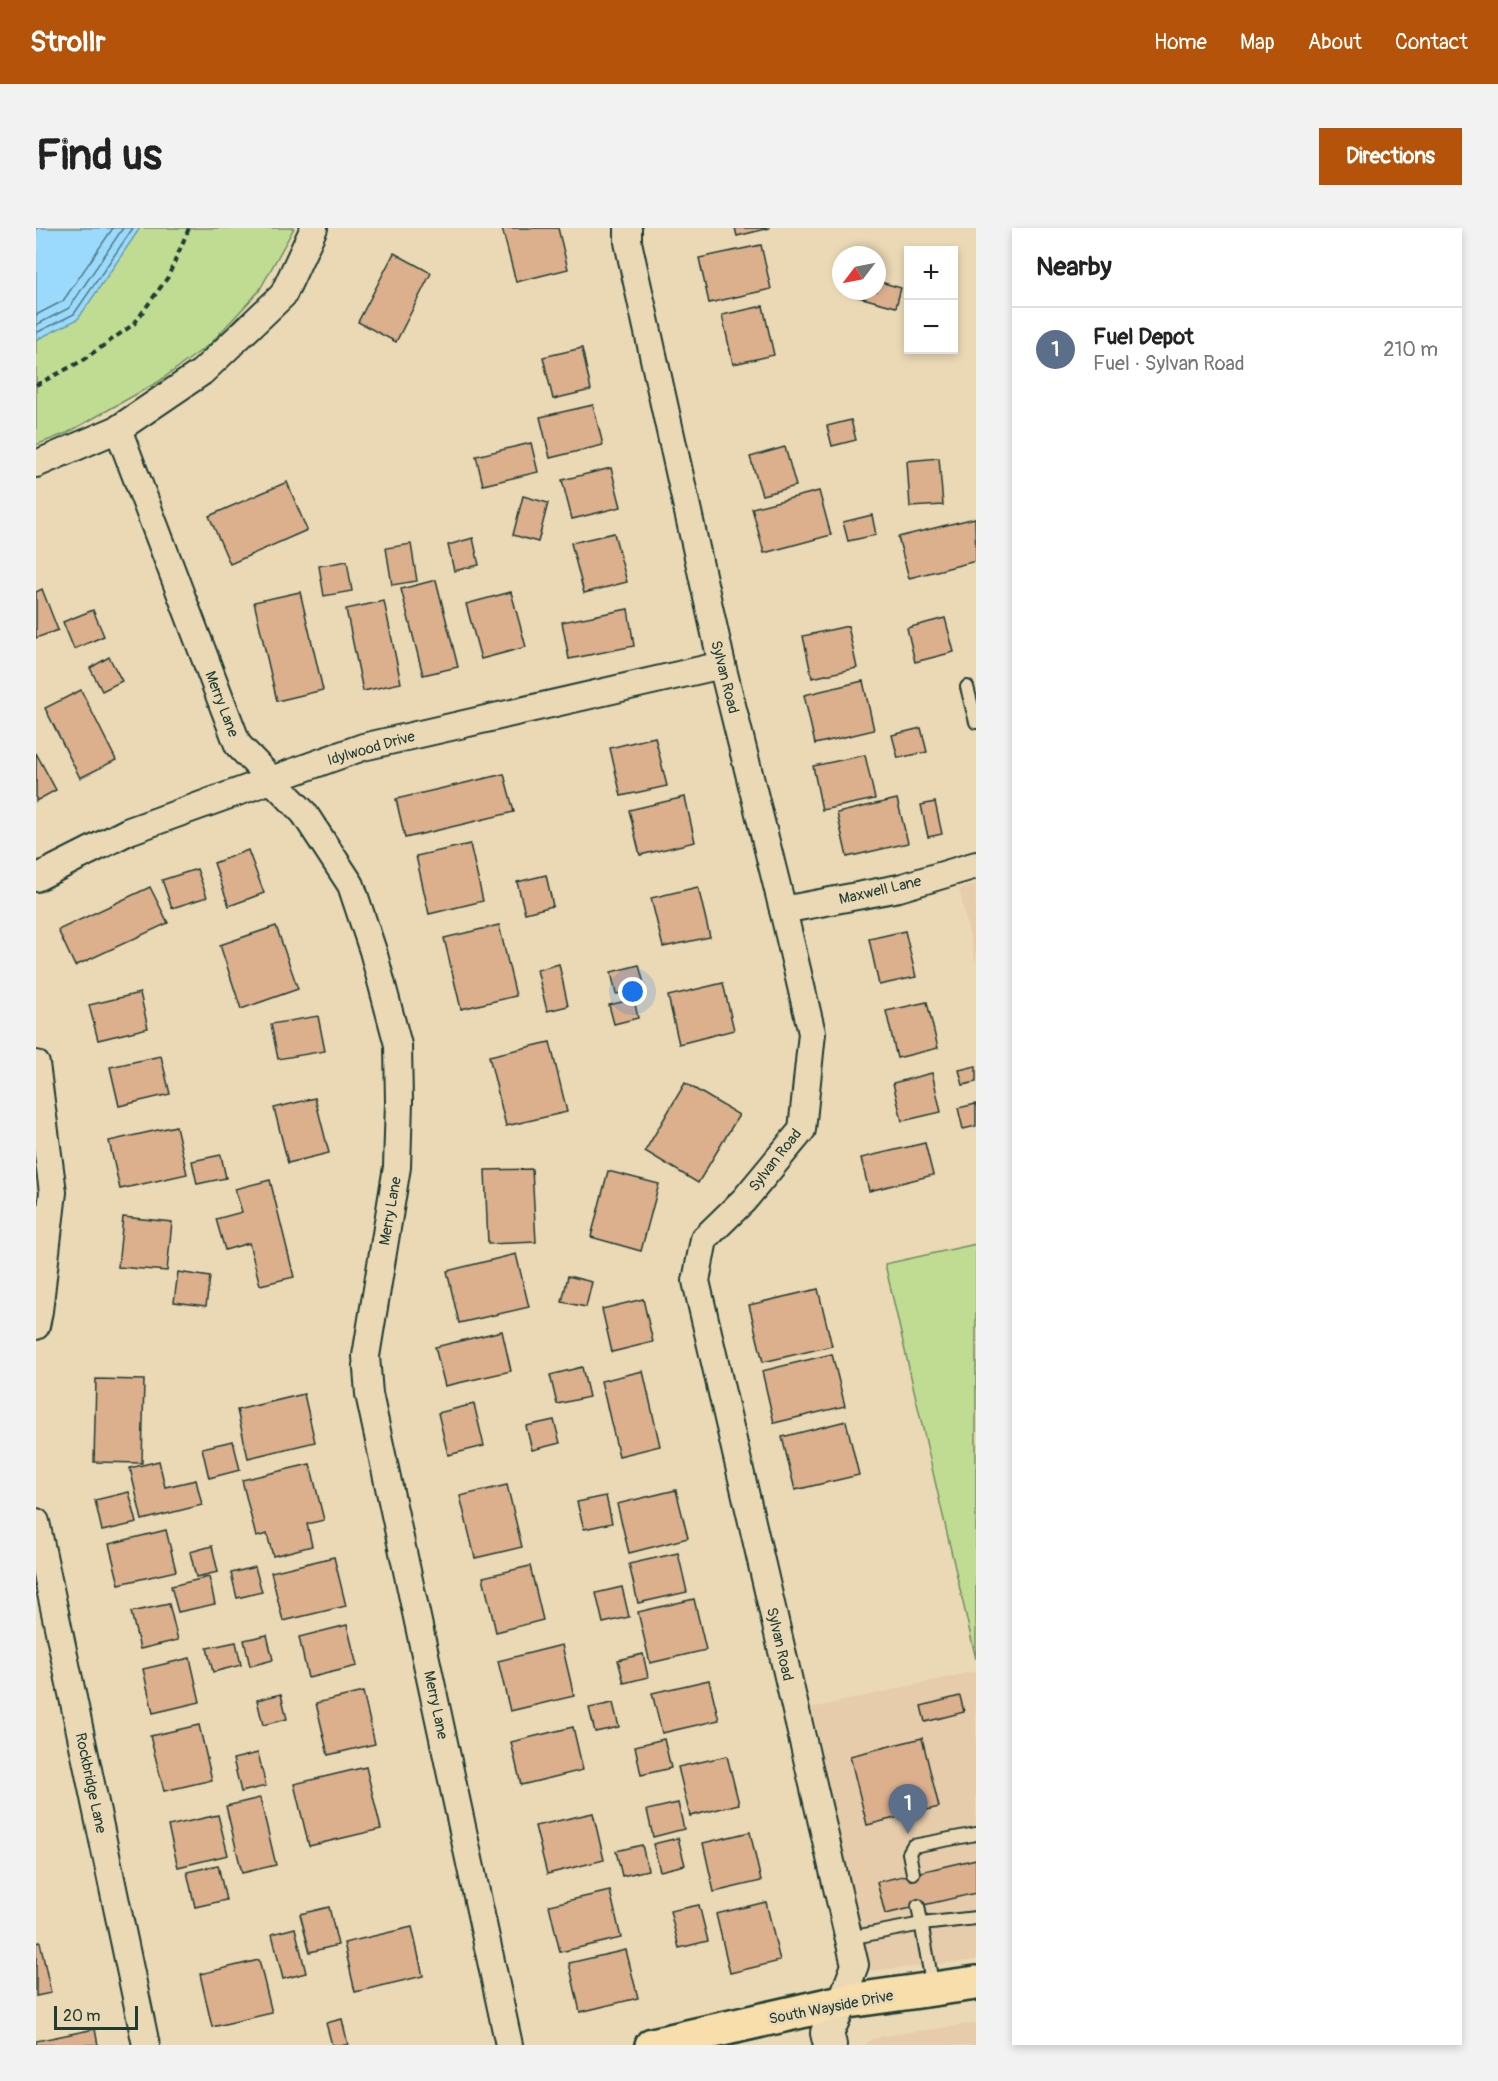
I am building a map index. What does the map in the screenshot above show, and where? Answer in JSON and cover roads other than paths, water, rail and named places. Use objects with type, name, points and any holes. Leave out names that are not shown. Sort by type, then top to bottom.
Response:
[{"type":"main road","name":"South Wayside Drive","points":[[652,2045],[841,2002],[976,1983]]},
{"type":"street","points":[[36,464],[118,429],[202,372],[283,295],[314,228]]},
{"type":"street","name":"Sylvan Road","points":[[628,228],[628,242],[722,665],[812,1033],[802,1130],[744,1200],[704,1239],[696,1281],[855,1965],[841,2002]]},
{"type":"street","name":"Merry Lane","points":[[118,429],[238,745],[304,813],[351,885],[373,951],[398,1046],[397,1167],[366,1356],[369,1394],[509,2045]]},
{"type":"street","name":"Idylwood Drive","points":[[36,878],[129,831],[363,747],[722,665]]},
{"type":"street","name":"Maxwell Lane","points":[[783,910],[899,888],[976,865]]},
{"type":"street","points":[[36,1064],[52,1192],[36,1326]]},
{"type":"street","name":"Rockbridge Lane","points":[[36,1522],[146,2045]]},
{"type":"street","points":[[830,2045],[827,2033],[841,2002]]},
{"type":"lane","points":[[967,687],[976,722]]},
{"type":"lane","points":[[913,1873],[909,1853],[913,1846],[976,1834]]},
{"type":"lane","points":[[918,1906],[934,1989]]},
{"type":"lane","points":[[849,1938],[921,1924],[976,1918]]},
{"type":"water","points":[[36,228],[140,228],[78,319],[36,340]]},
{"type":"place","name":"Fuel Depot","points":[[908,1834]]}]
